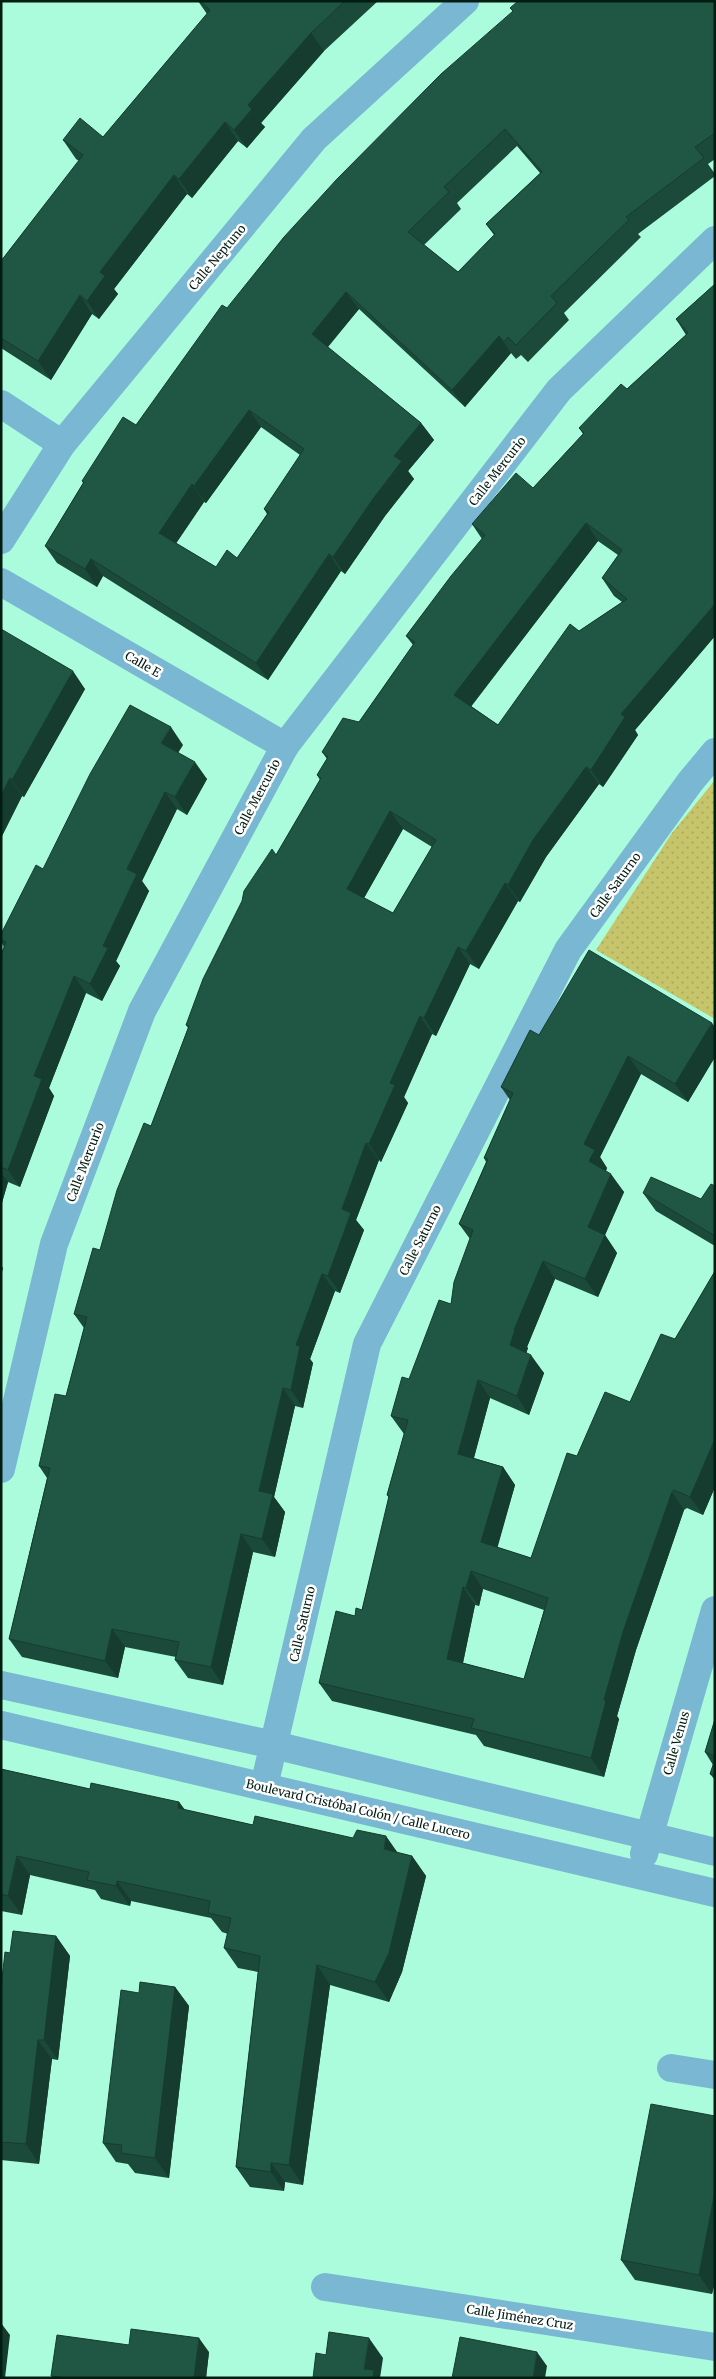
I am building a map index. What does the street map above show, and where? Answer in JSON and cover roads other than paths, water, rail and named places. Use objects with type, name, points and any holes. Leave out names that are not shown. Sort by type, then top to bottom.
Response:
[{"type":"street","name":"Calle Neptuno","points":[[1,540],[62,444],[314,139],[464,1]]},
{"type":"street","name":"Calle Mercurio","points":[[1,1470],[54,1244],[139,1020],[285,746],[559,390],[715,240]]},
{"type":"street","points":[[1,404],[62,444]]},
{"type":"street","name":"Calle E","points":[[1,582],[285,746]]},
{"type":"street","name":"Calle Saturno","points":[[264,1786],[367,1344],[568,950],[690,782],[715,752]]},
{"type":"street","name":"Calle Venus","points":[[638,1875],[715,1610]]},
{"type":"street","points":[[1,1685],[274,1745],[715,1852]]},
{"type":"street","name":"Boulevard Cristóbal Colón / Calle Lucero","points":[[1,1725],[715,1893]]},
{"type":"street","points":[[671,2068],[715,2075]]},
{"type":"street","name":"Calle Jiménez Cruz","points":[[326,2287],[715,2347]]}]
